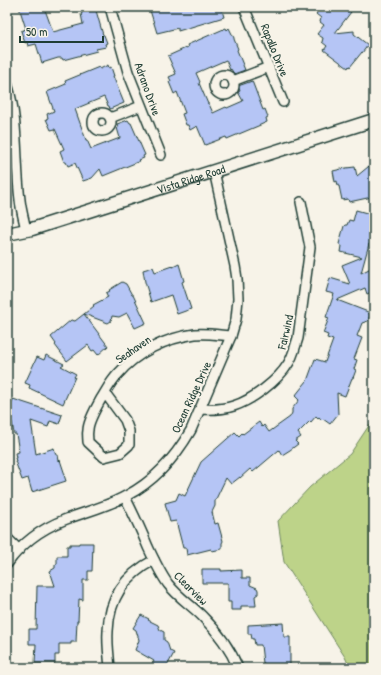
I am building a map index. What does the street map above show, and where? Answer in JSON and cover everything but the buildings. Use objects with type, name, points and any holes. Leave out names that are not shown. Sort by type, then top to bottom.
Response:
[{"type":"street","name":"Adrano Drive","points":[[110,7],[128,72],[161,155]]},
{"type":"street","name":"Rapallo Drive","points":[[244,7],[283,102]]},
{"type":"street","points":[[233,81],[269,67]]},
{"type":"street","points":[[7,83],[14,113],[20,200],[26,230]]},
{"type":"street","points":[[110,118],[141,106]]},
{"type":"street","name":"Vista Ridge Road","points":[[7,234],[26,230],[374,120]]},
{"type":"street","name":"Ocean Ridge Drive","points":[[7,564],[28,540],[45,529],[62,520],[111,504],[139,489],[169,463],[186,439],[231,336],[238,305],[238,279],[214,171]]},
{"type":"street","name":"Fairwind","points":[[200,409],[222,409],[238,405],[252,398],[278,377],[288,364],[295,350],[298,338],[310,247],[301,202]]},
{"type":"street","name":"Seahaven","points":[[105,393],[125,420],[129,431],[129,445],[120,453],[104,457],[88,442],[87,428],[105,393],[118,374],[147,350],[165,342],[183,336],[196,334],[231,336]]},
{"type":"street","name":"Clearview","points":[[125,497],[160,572],[180,597],[202,616],[218,633],[227,646],[238,668]]},
{"type":"street","points":[[7,538],[19,550]]},
{"type":"street","points":[[110,668],[107,632],[113,601],[121,587],[131,575],[144,565],[154,560]]},
{"type":"green space","points":[[374,418],[374,668],[350,668],[345,657],[284,562],[278,521],[310,487],[350,454]]}]
